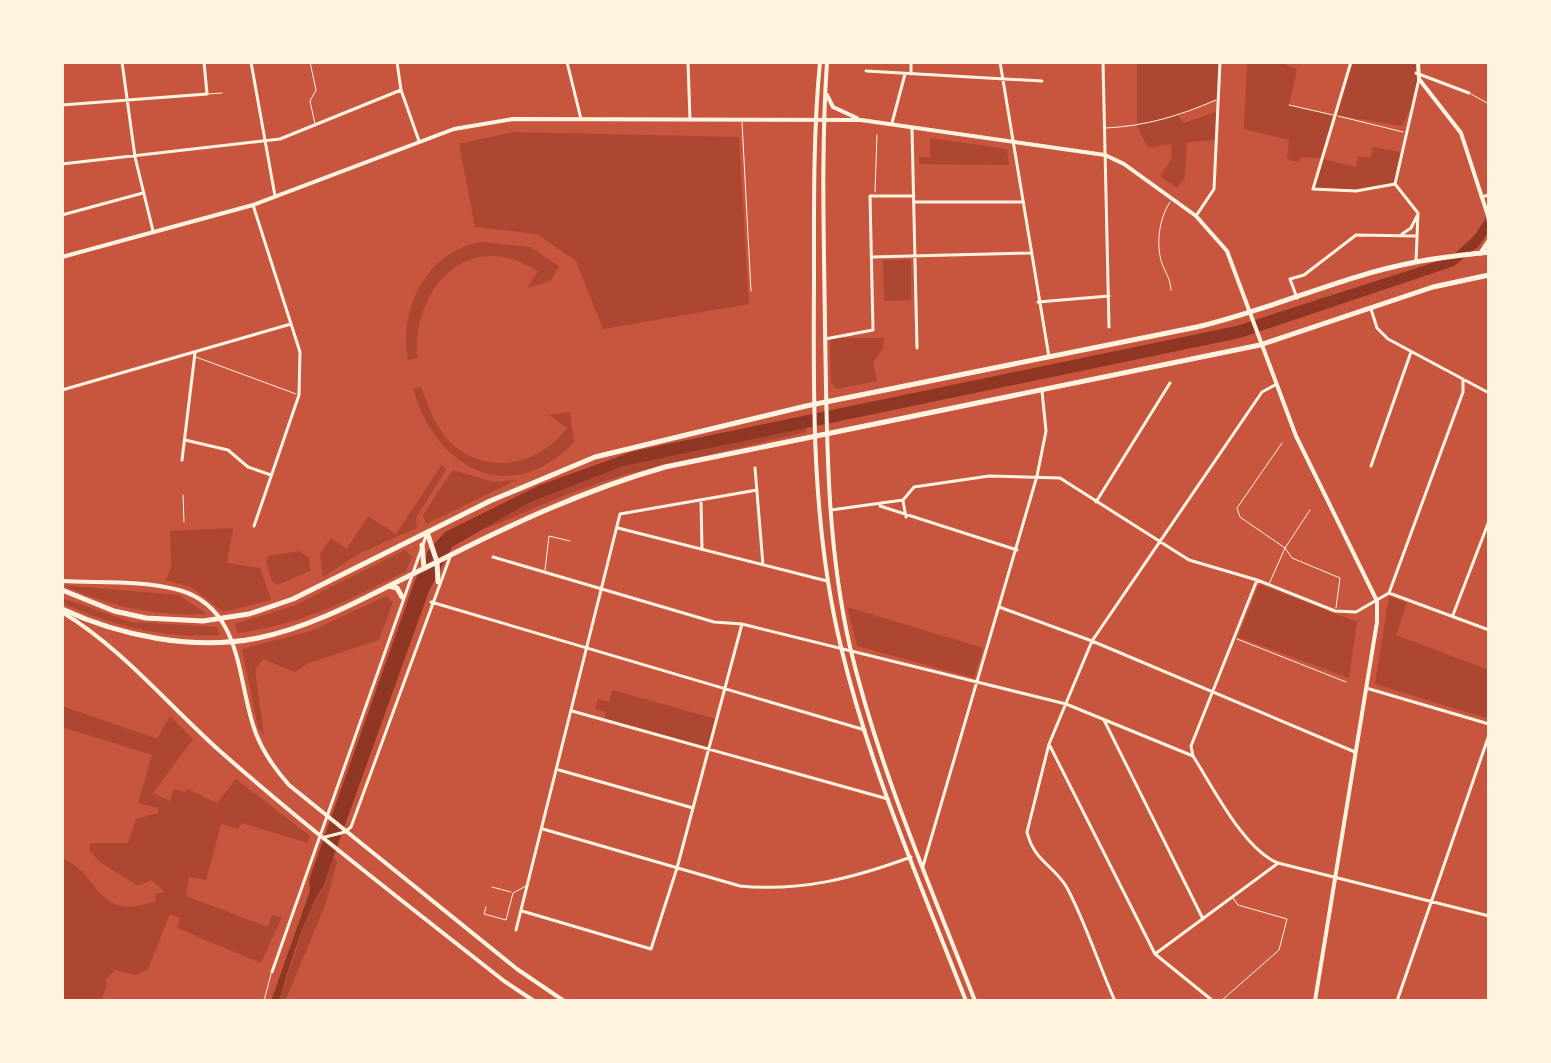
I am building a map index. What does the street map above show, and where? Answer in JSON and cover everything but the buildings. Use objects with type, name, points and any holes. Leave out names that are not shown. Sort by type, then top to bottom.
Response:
[{"type":"main road","points":[[1481,253],[1489,241]]},
{"type":"main road","points":[[62,590],[125,613],[203,621],[249,614],[293,599],[427,532],[595,457],[813,404],[1251,317],[1297,299],[1416,262],[1489,252]]},
{"type":"main road","points":[[62,611],[124,630],[211,643],[258,638],[325,617],[557,504],[665,467],[815,433],[1260,345],[1433,287],[1489,275]]},
{"type":"main road","points":[[427,532],[437,562],[438,582]]},
{"type":"main road","points":[[422,545],[424,568]]},
{"type":"main road","points":[[388,586],[397,588],[402,597]]},
{"type":"street","points":[[122,62],[135,157],[154,232]]},
{"type":"street","points":[[62,105],[207,94],[204,62]]},
{"type":"street","points":[[251,62],[275,198]]},
{"type":"street","points":[[397,62],[401,90],[419,141]]},
{"type":"street","points":[[567,62],[581,119]]},
{"type":"street","points":[[688,62],[690,120]]},
{"type":"street","points":[[820,62],[815,119],[813,404],[827,581],[841,647],[865,730],[888,799],[966,1001]]},
{"type":"street","points":[[827,62],[824,119],[825,410],[829,511],[851,649],[897,800],[975,1001]]},
{"type":"street","points":[[911,62],[911,74]]},
{"type":"street","points":[[1000,62],[1049,357]]},
{"type":"street","points":[[1103,62],[1109,327]]},
{"type":"street","points":[[1196,216],[1214,189],[1220,62]]},
{"type":"street","points":[[1351,62],[1313,189],[1356,191],[1395,184]]},
{"type":"street","points":[[1395,184],[1408,133],[1418,62]]},
{"type":"street","points":[[866,71],[1042,81]]},
{"type":"street","points":[[892,123],[905,74]]},
{"type":"street","points":[[1418,76],[1469,93]]},
{"type":"street","points":[[1418,76],[1461,133],[1489,219]]},
{"type":"street","points":[[825,89],[833,107],[861,120]]},
{"type":"street","points":[[62,164],[263,142],[315,126],[401,90]]},
{"type":"street","points":[[62,257],[275,198],[419,141],[479,123],[581,119],[861,120],[1105,155],[1196,216],[1227,251],[1296,436],[1377,601],[1378,615],[1315,1001]]},
{"type":"street","points":[[911,125],[917,348]]},
{"type":"street","points":[[1395,184],[1418,213],[1416,262]]},
{"type":"street","points":[[62,215],[143,193]]},
{"type":"street","points":[[1481,197],[1489,195]]},
{"type":"street","points":[[825,339],[872,332],[872,196],[1022,202]]},
{"type":"street","points":[[253,205],[300,352],[299,395],[254,526]]},
{"type":"street","points":[[1401,235],[1411,228],[1418,213]]},
{"type":"street","points":[[1297,299],[1290,279],[1304,275],[1356,235],[1417,236]]},
{"type":"street","points":[[872,257],[1030,253]]},
{"type":"street","points":[[1038,302],[1109,296]]},
{"type":"street","points":[[1371,309],[1381,334],[1489,393]]},
{"type":"street","points":[[62,390],[196,355],[291,324]]},
{"type":"street","points":[[1371,466],[1411,352]]},
{"type":"street","points":[[182,460],[196,355]]},
{"type":"street","points":[[829,511],[903,500],[914,487],[989,476],[1060,478],[1189,560],[1257,580],[1335,611],[1356,612],[1389,593],[1432,483],[1463,392],[1463,379]]},
{"type":"street","points":[[1096,502],[1170,383]]},
{"type":"street","points":[[1115,1001],[1065,885],[1033,853],[1030,845],[1027,832],[1049,744],[1092,641],[1262,392],[1275,385]]},
{"type":"street","points":[[923,866],[1037,476],[1046,431],[1042,390]]},
{"type":"street","points":[[185,440],[228,450],[248,467],[271,475]]},
{"type":"street","points":[[755,468],[763,565]]},
{"type":"street","points":[[516,930],[559,770],[620,514],[757,490]]},
{"type":"street","points":[[701,500],[702,549]]},
{"type":"street","points":[[903,500],[906,517]]},
{"type":"street","points":[[876,505],[1017,550]]},
{"type":"street","points":[[1452,616],[1489,521]]},
{"type":"street","points":[[617,528],[827,581]]},
{"type":"street","points":[[272,972],[427,532]]},
{"type":"street","points":[[325,837],[345,832],[351,827],[438,582],[452,554]]},
{"type":"street","points":[[493,557],[714,622],[742,624],[851,649],[1066,704],[1193,756]]},
{"type":"street","points":[[1257,580],[1191,746],[1193,756],[1252,845],[1265,858],[1278,863],[1489,916]]},
{"type":"street","points":[[62,581],[164,587],[197,598],[215,613],[227,629],[237,653],[248,707],[263,749],[289,785],[517,969],[564,1001]]},
{"type":"street","points":[[1389,593],[1489,630]]},
{"type":"street","points":[[431,602],[865,730]]},
{"type":"street","points":[[999,607],[1092,641],[1355,752]]},
{"type":"street","points":[[62,611],[110,646],[222,753],[531,1000]]},
{"type":"street","points":[[522,911],[651,949],[677,868],[742,624]]},
{"type":"street","points":[[1366,688],[1489,724]]},
{"type":"street","points":[[572,711],[888,799]]},
{"type":"street","points":[[1104,720],[1203,919]]},
{"type":"street","points":[[1397,1001],[1489,735]]},
{"type":"street","points":[[1049,744],[1155,954],[1213,1001]]},
{"type":"street","points":[[559,770],[693,808]]},
{"type":"street","points":[[543,829],[740,886],[773,889],[861,876],[911,857]]},
{"type":"street","points":[[1155,954],[1278,863]]},
{"type":"lane","points":[[310,62],[316,90],[310,101],[315,126]]},
{"type":"lane","points":[[207,94],[222,93]]},
{"type":"lane","points":[[1469,93],[1489,104]]},
{"type":"lane","points":[[1105,128],[1137,126],[1177,116],[1218,98]]},
{"type":"lane","points":[[1289,105],[1408,133]]},
{"type":"lane","points":[[742,120],[751,291]]},
{"type":"lane","points":[[872,196],[877,135]]},
{"type":"lane","points":[[1171,290],[1170,276],[1163,266],[1160,246],[1161,219],[1172,198]]},
{"type":"lane","points":[[196,355],[299,395]]},
{"type":"lane","points":[[1282,443],[1237,508],[1240,517],[1285,548],[1292,558],[1340,578],[1335,611]]},
{"type":"lane","points":[[183,495],[184,522]]},
{"type":"lane","points":[[1269,585],[1285,548],[1310,510]]},
{"type":"lane","points":[[545,573],[549,536],[570,541]]},
{"type":"lane","points":[[1234,638],[1346,682]]},
{"type":"lane","points":[[486,907],[484,914],[506,920],[513,893],[528,884]]},
{"type":"lane","points":[[492,887],[513,893]]},
{"type":"lane","points":[[1221,1001],[1279,950],[1287,919],[1238,905],[1233,898]]},
{"type":"lane","points":[[264,1001],[272,972]]},
{"type":"shaded area","points":[[1137,62],[1220,62],[1218,98],[1178,116],[1184,123],[1218,111],[1216,140],[1187,142],[1185,177],[1177,188],[1160,176],[1172,158],[1171,144],[1148,148],[1137,126]]},
{"type":"shaded area","points":[[1247,62],[1279,62],[1297,69],[1289,105],[1334,115],[1351,62],[1418,62],[1418,92],[1402,126],[1335,115],[1324,159],[1356,167],[1358,156],[1371,158],[1373,147],[1403,153],[1395,184],[1356,191],[1313,189],[1322,158],[1300,157],[1299,162],[1287,159],[1289,140],[1244,129]]},
{"type":"shaded area","points":[[514,132],[739,137],[749,304],[603,329],[576,261],[537,234],[475,227],[459,144]]},
{"type":"shaded area","points":[[930,138],[1007,149],[1009,165],[919,164],[919,157],[930,157]]},
{"type":"shaded area","points":[[1489,213],[1489,231],[1479,246],[1454,266],[1240,338],[623,466],[528,503],[452,547],[429,591],[323,886],[298,941],[279,1001],[271,1001],[310,891],[309,880],[414,583],[428,551],[445,532],[540,485],[634,451],[1236,326],[1451,257],[1475,235]]},
{"type":"shaded area","points":[[482,242],[530,247],[559,266],[551,281],[527,288],[538,271],[513,259],[489,256],[468,260],[450,271],[435,288],[424,308],[418,332],[417,358],[408,360],[408,321],[421,284],[446,256]]},
{"type":"shaded area","points":[[883,260],[911,260],[911,300],[884,301]]},
{"type":"shaded area","points":[[830,338],[884,338],[883,348],[873,363],[877,381],[836,389],[831,383]]},
{"type":"shaded area","points":[[421,387],[441,431],[465,454],[480,460],[512,462],[542,451],[567,428],[549,415],[570,412],[574,442],[550,462],[525,473],[501,476],[478,471],[457,459],[439,440],[424,417],[413,389]]},
{"type":"shaded area","points":[[806,427],[806,432],[623,475],[565,495],[485,529],[520,506],[558,487],[597,473],[681,451]]},
{"type":"shaded area","points":[[442,464],[446,469],[416,518],[417,528],[360,553],[323,577],[320,554],[331,538],[347,549],[368,516],[396,534]]},
{"type":"shaded area","points":[[453,470],[493,482],[517,480],[426,524],[423,515]]},
{"type":"shaded area","points":[[233,528],[227,563],[260,568],[271,600],[223,612],[191,587],[166,580],[171,568],[170,531]]},
{"type":"shaded area","points":[[405,550],[412,557],[406,571],[386,581],[304,617],[238,633],[234,624],[293,606]]},
{"type":"shaded area","points":[[299,551],[309,558],[310,571],[277,585],[272,581],[266,560],[269,556]]},
{"type":"shaded area","points":[[1259,584],[1357,622],[1349,678],[1238,637]]},
{"type":"shaded area","points":[[62,585],[179,595],[207,614],[169,614],[133,608],[97,599]]},
{"type":"shaded area","points":[[386,596],[393,602],[379,640],[309,663],[295,672],[263,659],[255,670],[264,735],[258,728],[242,649],[311,631]]},
{"type":"shaded area","points":[[1389,596],[1407,603],[1396,635],[1489,670],[1489,719],[1375,684]]},
{"type":"shaded area","points":[[62,598],[131,622],[217,627],[221,635],[180,635],[140,629],[81,611],[62,603]]},
{"type":"shaded area","points":[[847,607],[983,648],[974,678],[857,646]]},
{"type":"shaded area","points":[[612,690],[716,719],[709,749],[604,719],[606,712],[595,709],[598,699],[609,702]]},
{"type":"shaded area","points":[[62,706],[157,739],[170,716],[193,739],[153,793],[170,801],[174,789],[185,792],[188,789],[217,803],[236,779],[310,836],[308,843],[242,823],[238,829],[221,824],[206,880],[189,877],[186,896],[268,927],[272,915],[282,917],[261,963],[177,928],[180,918],[170,914],[148,969],[136,975],[115,970],[105,980],[107,986],[101,1001],[62,1001],[62,858],[85,875],[110,902],[121,906],[156,901],[155,894],[165,892],[151,880],[138,886],[100,862],[89,850],[91,843],[128,843],[136,819],[158,813],[158,808],[138,803],[152,755],[62,727]]},
{"type":"shaded area","points":[[333,857],[337,862],[326,903],[285,1001],[279,1001],[310,908]]}]
